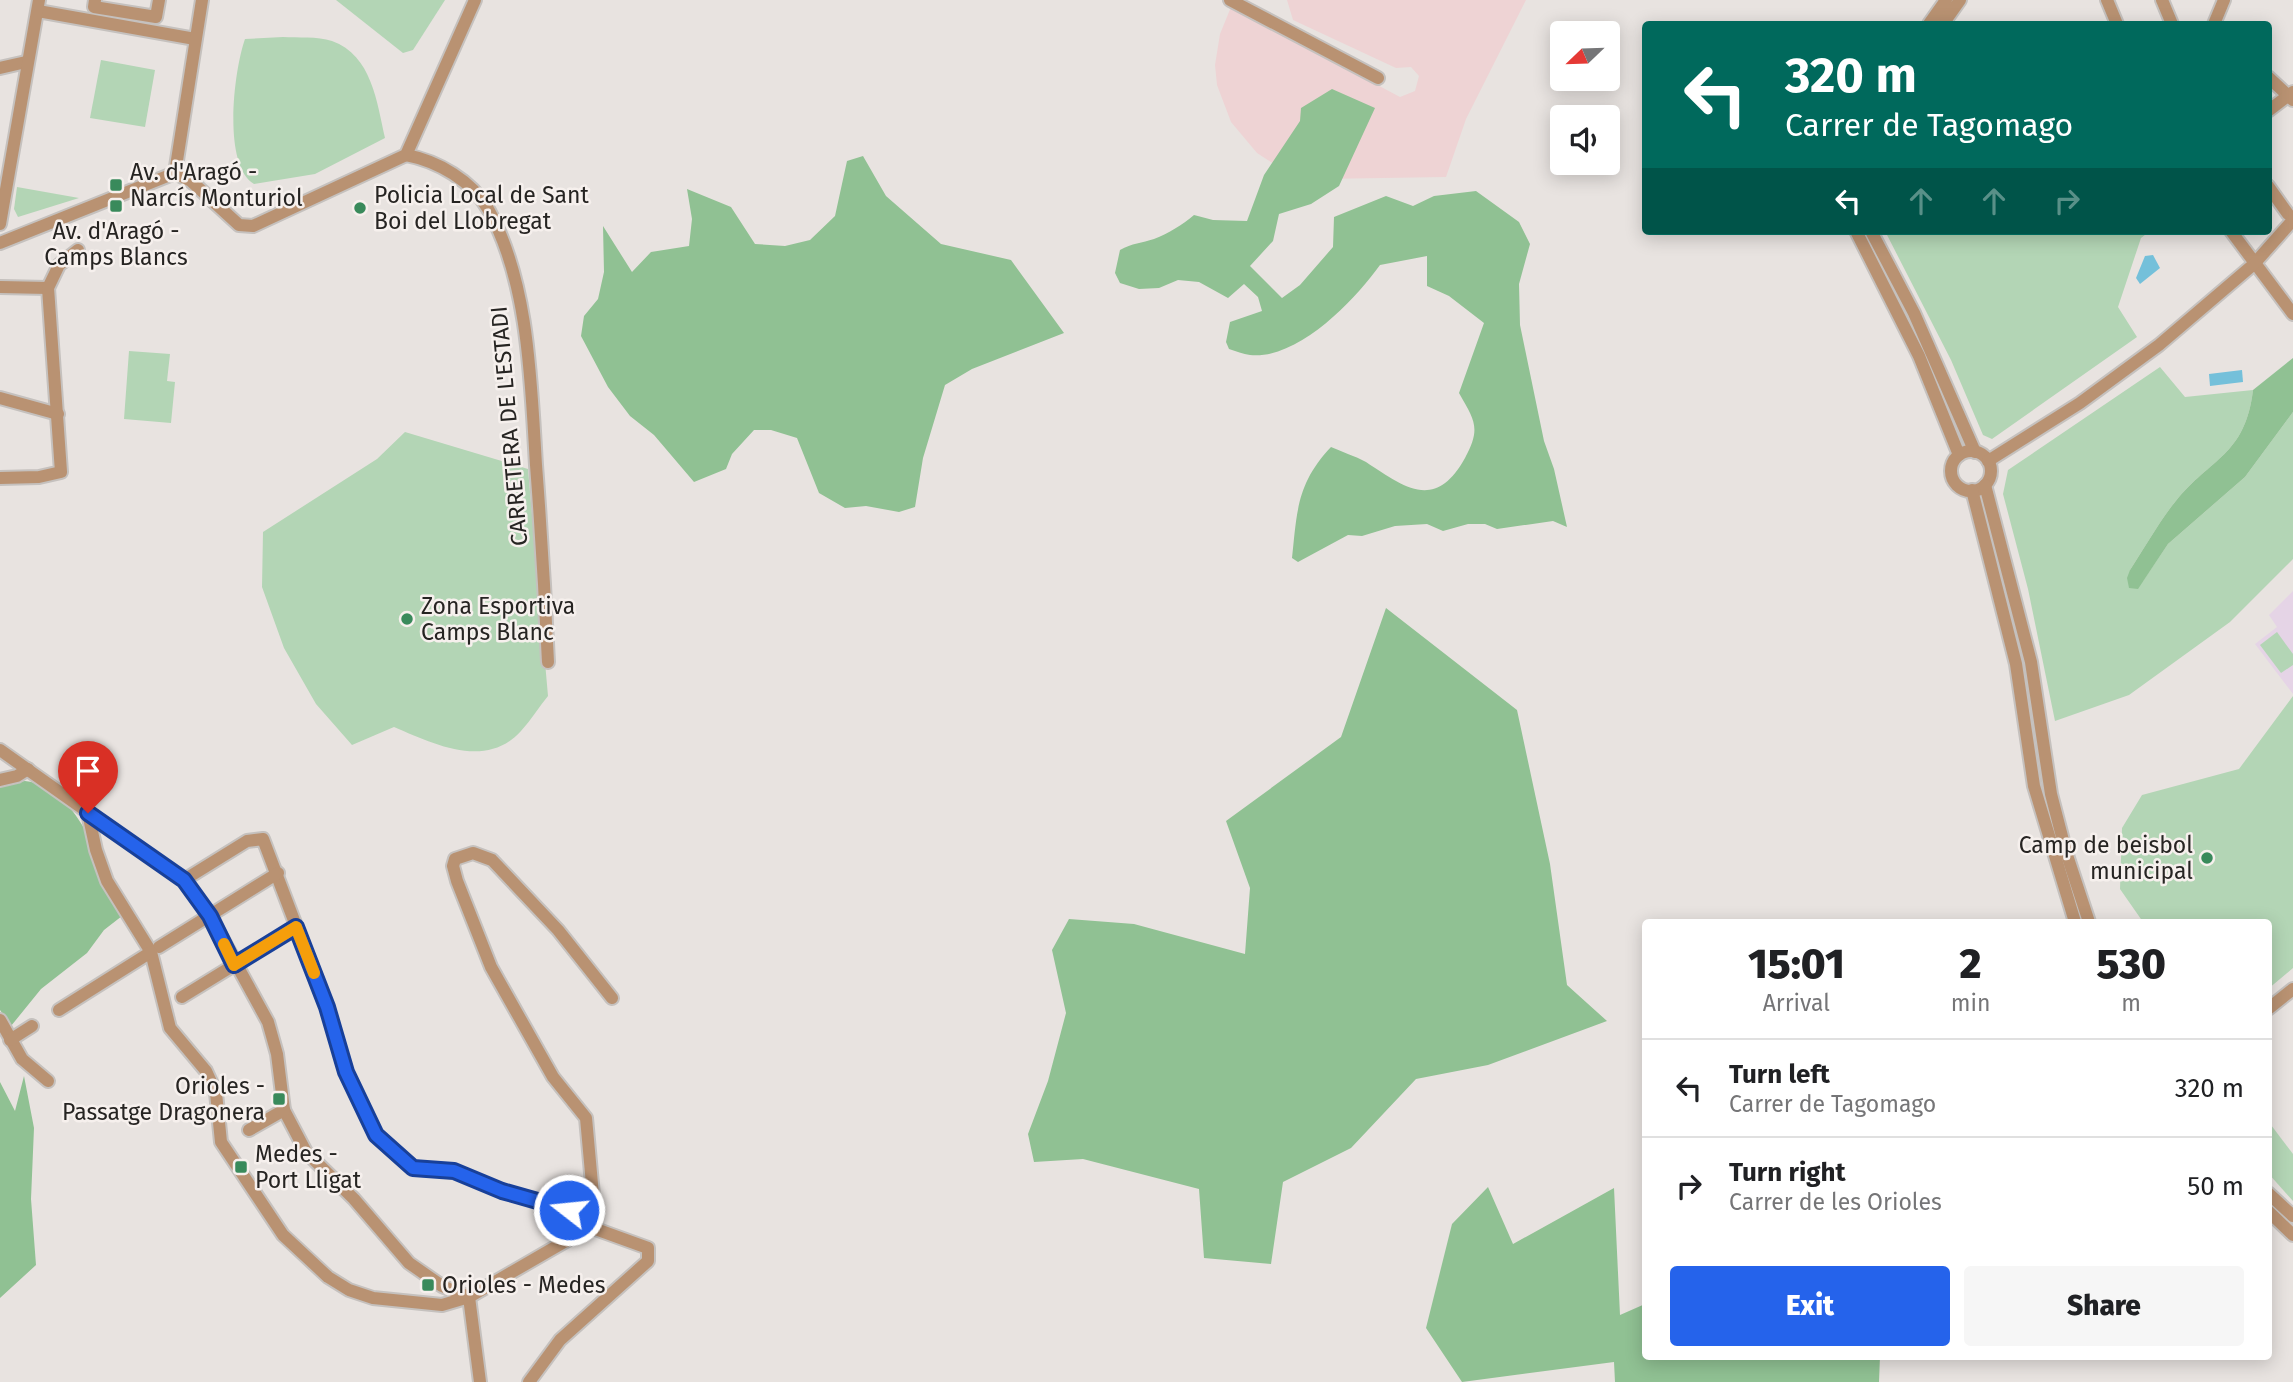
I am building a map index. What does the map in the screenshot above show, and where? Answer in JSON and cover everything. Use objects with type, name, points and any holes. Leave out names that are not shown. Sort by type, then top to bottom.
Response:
[{"type":"street","points":[[92,0],[94,7],[156,17],[159,0]]},
{"type":"street","points":[[87,20],[92,0]]},
{"type":"street","points":[[175,173],[202,0]]},
{"type":"street","points":[[0,243],[175,173],[191,181],[239,225],[253,226],[406,155],[475,0]]},
{"type":"street","points":[[1230,0],[1378,78]]},
{"type":"street","points":[[1258,13],[1264,0]]},
{"type":"street","points":[[1931,21],[1946,0]]},
{"type":"street","points":[[1945,21],[1960,0]]},
{"type":"street","points":[[2107,0],[2116,21]]},
{"type":"street","points":[[2162,0],[2171,21]]},
{"type":"street","points":[[2215,21],[2224,0]]},
{"type":"street","points":[[0,224],[26,62],[38,6],[87,20],[195,39]]},
{"type":"street","points":[[0,68],[26,62]]},
{"type":"street","points":[[2272,81],[2292,96],[2272,108]]},
{"type":"street","name":"CARRETERA DE L'ESTADI","points":[[406,155],[430,161],[470,187],[488,208],[516,282],[532,402],[548,662]]},
{"type":"street","points":[[1988,461],[2131,367],[2254,264],[2290,217],[2272,192]]},
{"type":"street","points":[[1858,235],[1919,356],[1959,455]]},
{"type":"street","points":[[1873,235],[1914,313],[1975,452],[1988,461],[1991,473],[1985,485],[2031,662],[2051,794],[2088,919]]},
{"type":"street","points":[[2234,235],[2293,314]]},
{"type":"street","points":[[0,478],[39,477],[61,472],[48,288],[59,265],[78,250]]},
{"type":"street","points":[[0,286],[48,288]]},
{"type":"street","points":[[0,398],[58,414]]},
{"type":"street","points":[[1975,452],[1959,455],[1953,463],[1953,477],[1962,488],[1972,490],[1985,485]]},
{"type":"street","points":[[1972,490],[2017,664],[2034,786],[2074,919]]},
{"type":"street","points":[[0,750],[184,880],[210,916],[271,1032],[284,1110],[314,1162],[354,1199],[396,1250],[432,1280],[469,1297]]},
{"type":"street","points":[[0,780],[17,776],[28,769]]},
{"type":"street","points":[[88,813],[96,850],[107,881],[155,949],[170,1028],[206,1071],[216,1093],[221,1142],[283,1235],[328,1277],[360,1295],[434,1306],[469,1297],[590,1227],[594,1206],[586,1118],[553,1077],[491,967],[457,881],[453,866],[455,859],[472,853],[492,860],[558,930],[612,998]]},
{"type":"street","points":[[184,880],[247,841],[259,837],[266,843],[327,1007],[346,1072],[376,1135],[413,1168],[454,1171],[502,1191],[569,1210],[590,1227],[648,1248],[650,1256],[560,1340],[529,1382]]},
{"type":"street","points":[[59,1010],[278,873]]},
{"type":"street","points":[[182,997],[296,927]]},
{"type":"street","points":[[2272,1006],[2293,989]]},
{"type":"street","points":[[0,1020],[29,1069],[48,1081]]},
{"type":"street","points":[[10,1040],[32,1026]]},
{"type":"street","points":[[249,1130],[284,1110]]},
{"type":"street","points":[[2272,1197],[2293,1216]]},
{"type":"street","points":[[2272,1215],[2293,1235]]},
{"type":"street","points":[[469,1297],[480,1382]]},
{"type":"shaded area","points":[[1287,0],[1526,0],[1466,119],[1446,177],[1320,179],[1274,164],[1257,153],[1231,122],[1217,85],[1215,65],[1220,34],[1231,7],[1400,97],[1415,91],[1419,76],[1411,67],[1396,68],[1293,20]]},
{"type":"shaded area","points":[[2293,591],[2293,694],[2255,644],[2277,627],[2269,615]]},
{"type":"green space","points":[[336,0],[445,0],[413,50],[403,53]]},
{"type":"green space","points":[[245,39],[326,39],[356,57],[370,82],[385,138],[315,174],[254,184],[244,174],[234,138],[237,72]]},
{"type":"green space","points":[[101,60],[155,70],[145,127],[90,118]]},
{"type":"green space","points":[[1332,89],[1375,108],[1339,186],[1311,204],[1279,214],[1273,241],[1250,266],[1282,298],[1300,285],[1333,247],[1334,217],[1386,196],[1413,206],[1434,196],[1476,191],[1519,222],[1530,244],[1519,284],[1520,325],[1544,441],[1554,469],[1567,527],[1553,521],[1497,529],[1485,524],[1468,524],[1443,531],[1427,524],[1395,526],[1362,536],[1348,535],[1298,562],[1292,558],[1298,512],[1305,486],[1311,473],[1331,447],[1366,462],[1393,480],[1418,490],[1431,490],[1442,485],[1454,475],[1470,448],[1474,425],[1459,393],[1484,323],[1449,296],[1427,286],[1427,256],[1380,265],[1356,295],[1324,325],[1287,348],[1268,354],[1242,353],[1229,349],[1226,342],[1230,322],[1262,311],[1258,297],[1244,284],[1228,298],[1199,282],[1178,280],[1159,288],[1139,289],[1120,283],[1115,273],[1120,250],[1124,248],[1160,237],[1194,215],[1213,220],[1247,221],[1264,175],[1300,121],[1301,108]]},
{"type":"green space","points":[[863,156],[886,196],[941,244],[1011,260],[1064,333],[972,369],[945,385],[923,458],[915,507],[899,512],[866,506],[845,508],[819,493],[797,438],[771,430],[754,430],[732,454],[726,469],[694,482],[654,435],[630,416],[608,387],[581,336],[584,316],[598,299],[604,272],[603,226],[632,272],[651,252],[689,246],[692,219],[687,189],[731,207],[755,244],[785,246],[810,240],[835,216],[847,161]]},
{"type":"green space","points":[[17,187],[79,198],[18,217],[14,209]]},
{"type":"green space","points":[[1887,235],[2145,235],[2141,238],[2118,307],[2137,337],[1992,439],[1983,435],[1951,360]]},
{"type":"green space","points":[[129,351],[170,354],[167,381],[175,382],[171,423],[124,419]]},
{"type":"green space","points":[[2293,358],[2293,412],[2245,477],[2168,544],[2138,589],[2129,588],[2127,578],[2130,570],[2170,509],[2188,487],[2234,443],[2249,412],[2253,390]]},
{"type":"green space","points":[[2160,367],[2185,397],[2253,390],[2249,412],[2234,443],[2175,502],[2130,570],[2143,581],[2168,544],[2245,477],[2293,412],[2293,559],[2230,622],[2129,695],[2055,721],[2028,589],[2003,494],[2008,470]]},
{"type":"green space","name":"Zona Esportiva Camps Blanc","points":[[405,432],[528,469],[548,696],[521,731],[507,743],[492,749],[459,750],[394,727],[352,745],[316,704],[284,648],[262,587],[263,532],[377,459]]},
{"type":"green space","points":[[1386,608],[1517,710],[1550,864],[1567,985],[1607,1021],[1488,1065],[1416,1079],[1351,1148],[1283,1182],[1271,1264],[1204,1258],[1199,1189],[1083,1159],[1034,1162],[1028,1134],[1048,1081],[1066,1013],[1052,950],[1069,919],[1134,924],[1245,954],[1250,888],[1226,821],[1341,737]]},
{"type":"green space","points":[[2277,632],[2293,654],[2293,665],[2281,673],[2260,645]]},
{"type":"green space","name":"Camp de beisbol municipal","points":[[2293,696],[2293,968],[2272,986],[2272,919],[2141,919],[2120,889],[2122,828],[2142,795],[2239,769]]},
{"type":"green space","points":[[25,781],[45,787],[76,815],[98,856],[122,916],[104,930],[87,953],[41,989],[11,1026],[0,1010],[0,784]]},
{"type":"green space","points":[[24,1076],[34,1128],[31,1199],[36,1265],[0,1298],[0,1082],[15,1111]]},
{"type":"green space","points":[[2272,1126],[2293,1154],[2293,1201],[2272,1177]]},
{"type":"green space","points":[[1488,1187],[1513,1244],[1614,1188],[1620,1315],[1642,1305],[1642,1360],[1880,1360],[1879,1382],[1615,1382],[1614,1362],[1462,1382],[1426,1328],[1452,1224]]},
{"type":"water","points":[[2153,255],[2160,268],[2140,284],[2136,278],[2145,256]]},
{"type":"water","points":[[2242,370],[2243,382],[2210,386],[2209,374]]},
{"type":"slow traffic","points":[[224,944],[234,965],[296,927],[314,973]]},
{"type":"place","name":"Av. d'Aragó - Narcís Monturiol","points":[[116,185]]},
{"type":"place","name":"Av. d'Aragó - Camps Blancs","points":[[116,206]]},
{"type":"place","name":"Policia Local de Sant Boi del Llobregat","points":[[360,208]]},
{"type":"place","name":"Zona Esportiva Camps Blanc","points":[[407,619]]},
{"type":"place","name":"Camp de beisbol municipal","points":[[2207,858]]},
{"type":"place","name":"Orioles - Passatge Dragonera","points":[[279,1099]]},
{"type":"place","name":"Medes - Port Lligat","points":[[241,1167]]},
{"type":"place","name":"Orioles - Medes","points":[[428,1285]]},
{"type":"route","points":[[88,813],[184,880],[210,916],[234,965],[296,927],[335,1030],[346,1072],[373,1130],[408,1164],[419,1170],[438,1168],[454,1171],[502,1191],[569,1210]]}]
